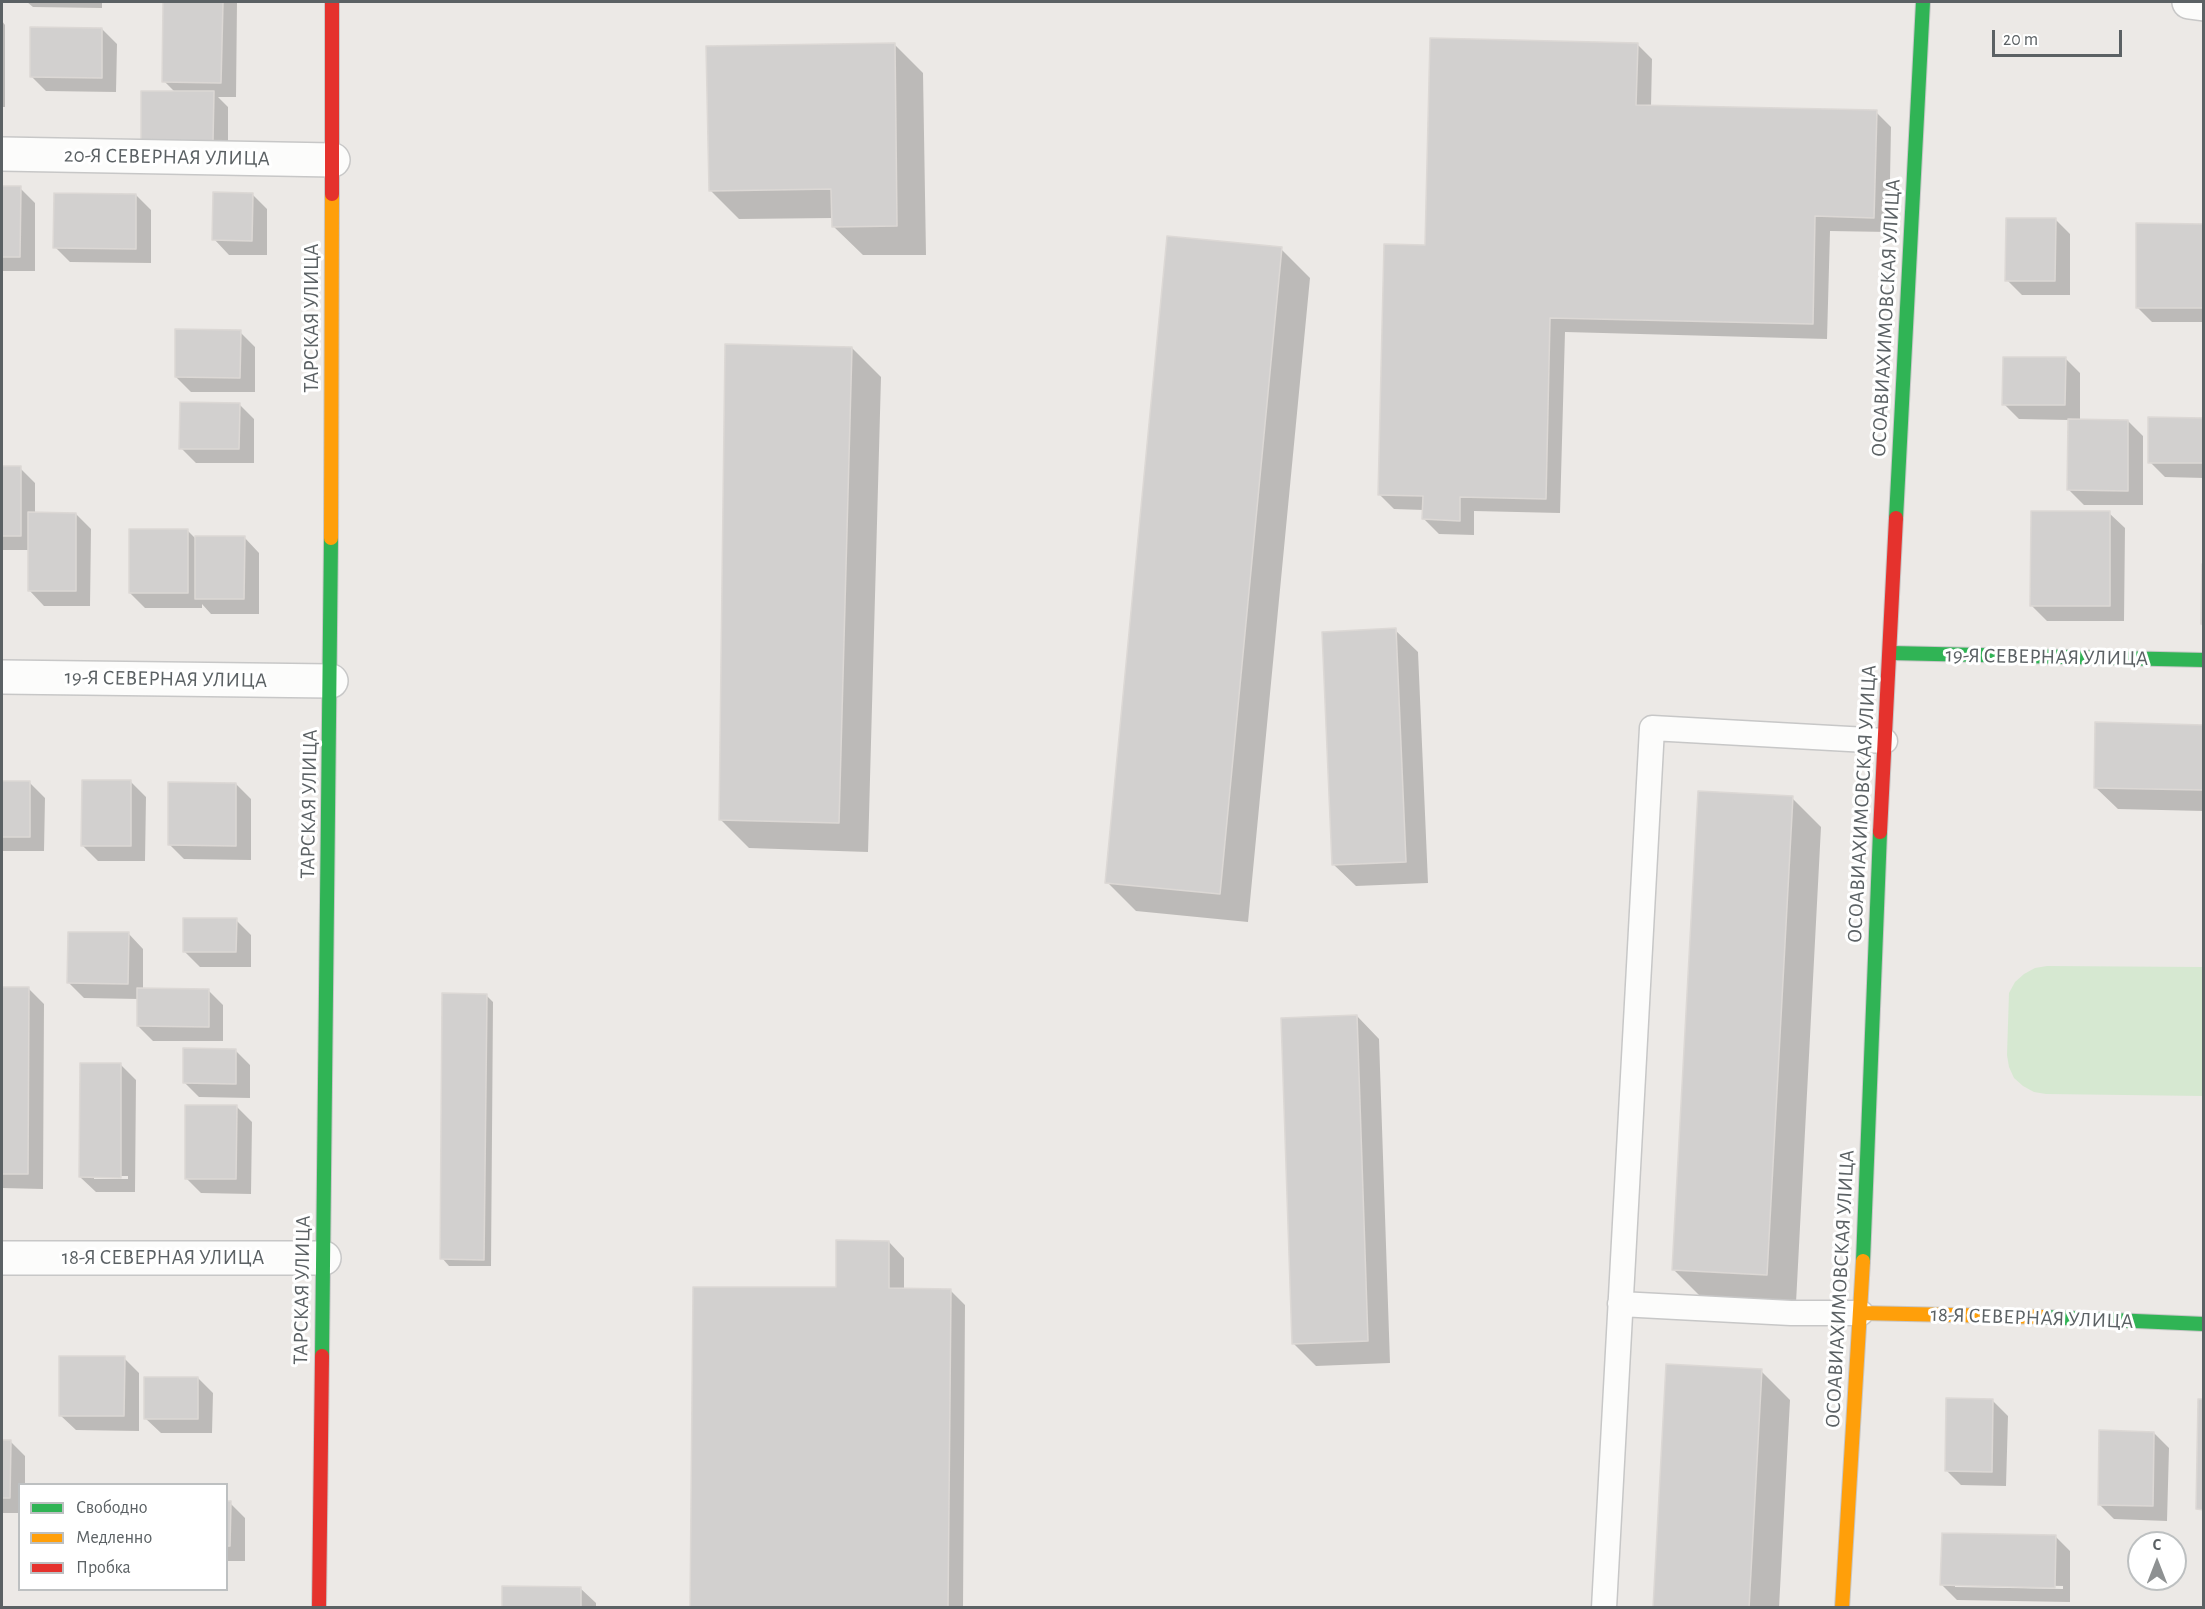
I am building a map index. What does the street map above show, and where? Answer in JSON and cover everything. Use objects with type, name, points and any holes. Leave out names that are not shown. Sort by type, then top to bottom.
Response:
[{"type":"street","name":"ТАРСКАЯ УЛИЦА","points":[[319,1608],[332,681],[332,2]]},
{"type":"street","name":"ОСОАВИАХИМОВСКАЯ УЛИЦА","points":[[1842,1608],[1861,1314],[1885,741],[1923,2]]},
{"type":"street","points":[[2189,2],[2204,4]]},
{"type":"street","name":"20-Я СЕВЕРНАЯ УЛИЦА","points":[[2,154],[333,160]]},
{"type":"street","name":"19-Я СЕВЕРНАЯ УЛИЦА","points":[[1890,653],[2204,660]]},
{"type":"street","name":"19-Я СЕВЕРНАЯ УЛИЦА","points":[[2,677],[332,681]]},
{"type":"street","name":"18-Я СЕВЕРНАЯ УЛИЦА","points":[[2,1258],[324,1258]]},
{"type":"street","name":"18-Я СЕВЕРНАЯ УЛИЦА","points":[[1861,1314],[2016,1316],[2204,1324]]},
{"type":"lane","points":[[1604,1608],[1652,728],[1885,741]]},
{"type":"lane","points":[[1620,1304],[1791,1314],[1861,1314]]},
{"type":"green space","points":[[2047,966],[2203,967],[2203,1096],[2046,1094],[2034,1092],[2023,1086],[2014,1078],[2007,1055],[2009,993],[2015,982],[2024,974],[2035,968]]},
{"type":"building","points":[[163,2],[223,2],[221,83],[162,82]]},
{"type":"building","points":[[30,27],[102,28],[102,78],[30,77]]},
{"type":"building","points":[[1430,38],[1638,43],[1636,105],[1877,110],[1874,218],[1815,216],[1813,324],[1550,318],[1546,499],[1460,497],[1460,521],[1422,519],[1423,496],[1378,495],[1384,244],[1425,245]]},
{"type":"building","points":[[895,43],[897,226],[832,227],[831,189],[709,191],[706,46]]},
{"type":"building","points":[[141,91],[214,91],[213,141],[141,141]]},
{"type":"building","points":[[2,186],[21,186],[20,257],[2,257]]},
{"type":"building","points":[[213,192],[253,193],[252,241],[212,240]]},
{"type":"building","points":[[54,193],[136,194],[136,249],[53,248]]},
{"type":"building","points":[[2006,218],[2056,218],[2055,281],[2005,281]]},
{"type":"building","points":[[2136,223],[2204,224],[2204,308],[2136,308]]},
{"type":"building","points":[[1167,236],[1282,247],[1220,894],[1105,883]]},
{"type":"building","points":[[175,329],[241,330],[240,378],[175,377]]},
{"type":"building","points":[[725,344],[852,347],[839,823],[719,820]]},
{"type":"building","points":[[2003,357],[2066,357],[2065,405],[2002,405]]},
{"type":"building","points":[[180,402],[240,403],[239,449],[179,449]]},
{"type":"building","points":[[2148,417],[2204,418],[2204,463],[2148,463]]},
{"type":"building","points":[[2068,419],[2128,420],[2128,491],[2067,490]]},
{"type":"building","points":[[2,466],[21,466],[21,536],[2,536]]},
{"type":"building","points":[[2031,511],[2110,511],[2110,606],[2030,606]]},
{"type":"building","points":[[28,512],[76,513],[76,591],[28,591]]},
{"type":"building","points":[[129,529],[188,529],[188,593],[129,593]]},
{"type":"building","points":[[195,536],[245,536],[244,599],[195,599]]},
{"type":"building","points":[[2202,564],[2204,564],[2204,625],[2201,624]]},
{"type":"building","points":[[1396,628],[1406,862],[1332,865],[1322,632]]},
{"type":"building","points":[[2095,722],[2204,725],[2204,790],[2094,788]]},
{"type":"building","points":[[82,780],[131,780],[131,846],[81,846]]},
{"type":"building","points":[[2,781],[30,781],[30,837],[2,837]]},
{"type":"building","points":[[168,782],[236,783],[236,846],[168,845]]},
{"type":"building","points":[[1698,791],[1793,796],[1767,1275],[1672,1270]]},
{"type":"building","points":[[183,918],[237,918],[236,952],[183,952]]},
{"type":"building","points":[[68,932],[129,932],[128,984],[67,983]]},
{"type":"building","points":[[2,987],[29,987],[28,1174],[2,1174]]},
{"type":"building","points":[[137,988],[209,989],[209,1027],[137,1026]]},
{"type":"building","points":[[442,993],[487,994],[484,1260],[440,1259]]},
{"type":"building","points":[[1357,1015],[1368,1341],[1292,1344],[1281,1018]]},
{"type":"building","points":[[183,1048],[236,1049],[236,1084],[183,1083]]},
{"type":"building","points":[[80,1063],[121,1063],[121,1178],[79,1177]]},
{"type":"building","points":[[185,1105],[237,1105],[236,1179],[185,1179]]},
{"type":"building","points":[[836,1240],[889,1241],[889,1288],[951,1289],[948,1608],[690,1608],[693,1287],[836,1287]]},
{"type":"building","points":[[59,1356],[125,1356],[124,1416],[59,1416]]},
{"type":"building","points":[[1666,1364],[1762,1369],[1749,1608],[1653,1608]]},
{"type":"building","points":[[144,1377],[198,1377],[198,1419],[144,1419]]},
{"type":"building","points":[[1946,1398],[1993,1399],[1992,1472],[1945,1471]]},
{"type":"building","points":[[2198,1399],[2204,1399],[2204,1510],[2196,1509]]},
{"type":"building","points":[[2099,1430],[2154,1432],[2153,1506],[2098,1505]]},
{"type":"building","points":[[2,1440],[11,1440],[10,1498],[2,1498]]},
{"type":"building","points":[[228,1501],[231,1501],[230,1546],[228,1546]]},
{"type":"building","points":[[1942,1533],[2056,1535],[2055,1588],[1940,1585]]},
{"type":"building","points":[[502,1586],[581,1587],[581,1608],[502,1608]]},
{"type":"traffic: fast","points":[[1896,518],[1923,2]]},
{"type":"traffic: fast","points":[[322,1356],[331,538]]},
{"type":"traffic: fast","points":[[1890,653],[2204,660]]},
{"type":"traffic: fast","points":[[1863,1261],[1880,832]]},
{"type":"traffic: fast","points":[[2044,1317],[2204,1324]]},
{"type":"traffic: slow","points":[[331,538],[332,194]]},
{"type":"traffic: slow","points":[[1842,1608],[1863,1261]]},
{"type":"traffic: slow","points":[[1861,1313],[2044,1317]]},
{"type":"traffic: jam","points":[[332,2],[332,194]]},
{"type":"traffic: jam","points":[[1880,832],[1896,518]]},
{"type":"traffic: jam","points":[[319,1608],[322,1356]]}]
